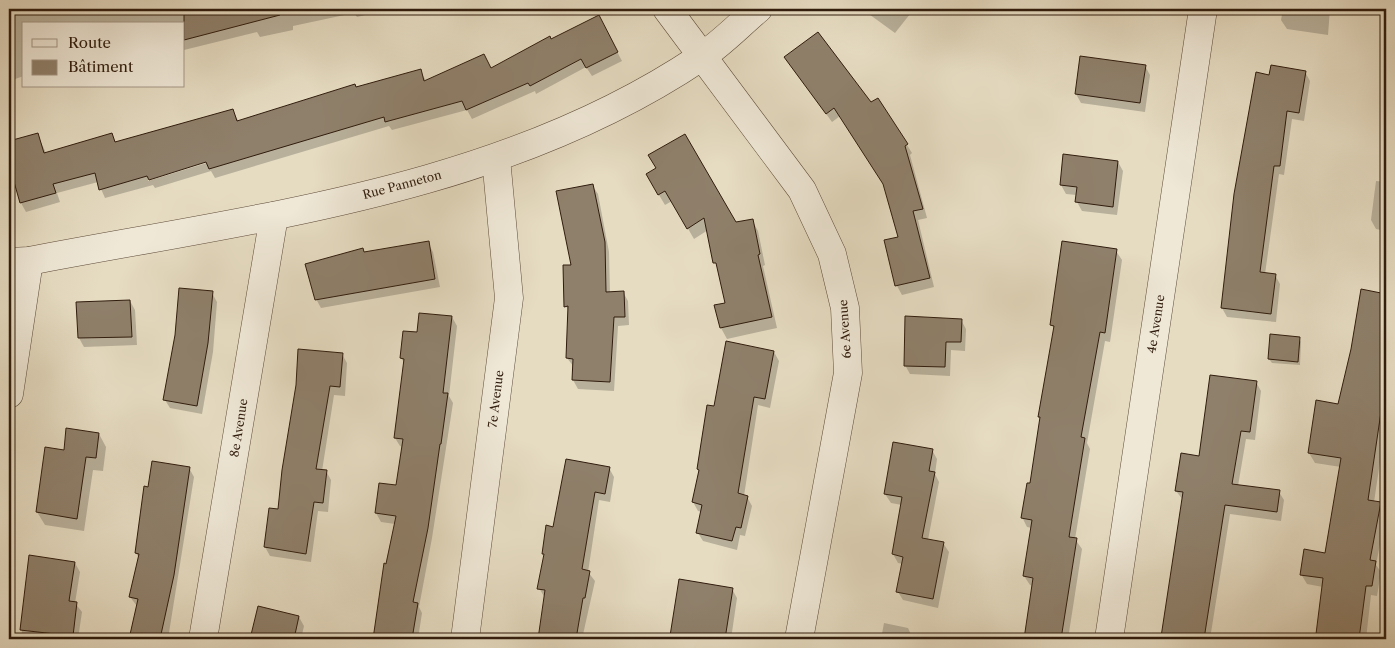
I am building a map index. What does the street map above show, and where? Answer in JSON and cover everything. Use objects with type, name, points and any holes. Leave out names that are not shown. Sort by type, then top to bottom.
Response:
[{"type":"street","name":"6e Avenue","points":[[667,9],[802,190],[832,254],[846,308],[848,373],[799,639]]},
{"type":"street","name":"Rue Panneton","points":[[19,261],[274,216],[409,186],[496,158],[571,128],[632,100],[703,56],[758,9]]},
{"type":"street","name":"4e Avenue","points":[[1109,639],[1203,9]]},
{"type":"street","name":"7e Avenue","points":[[466,639],[509,298],[496,158]]},
{"type":"street","name":"8e Avenue","points":[[203,639],[274,216]]},
{"type":"street","points":[[9,394],[19,261]]},
{"type":"building","points":[[184,9],[279,9],[280,15],[185,40]]},
{"type":"building","points":[[599,15],[618,52],[586,68],[581,59],[530,86],[528,83],[466,110],[462,101],[385,122],[384,117],[209,169],[206,162],[149,180],[147,176],[99,190],[95,173],[53,184],[56,193],[20,203],[9,164],[9,141],[38,133],[44,153],[112,133],[115,142],[233,109],[237,121],[355,84],[356,87],[421,69],[424,81],[484,54],[491,68],[550,36],[551,39]]},
{"type":"building","points":[[818,32],[871,102],[878,98],[908,144],[905,146],[923,209],[913,211],[930,278],[895,286],[884,240],[898,237],[883,184],[834,108],[826,114],[784,57]]},
{"type":"building","points":[[1080,56],[1146,65],[1140,103],[1075,94]]},
{"type":"building","points":[[1271,65],[1306,71],[1299,113],[1287,111],[1280,166],[1274,166],[1260,272],[1276,274],[1271,314],[1221,308],[1234,194],[1256,72],[1269,75]]},
{"type":"building","points":[[685,134],[736,222],[753,219],[760,254],[758,255],[772,317],[720,328],[714,305],[725,303],[716,263],[713,263],[704,218],[687,229],[665,191],[658,195],[646,174],[656,168],[648,155]]},
{"type":"building","points":[[1063,154],[1118,161],[1113,207],[1075,202],[1077,187],[1060,185]]},
{"type":"building","points":[[593,184],[605,242],[606,292],[624,291],[625,317],[614,317],[610,382],[572,380],[573,359],[566,358],[568,306],[564,307],[563,265],[571,265],[556,191]]},
{"type":"building","points":[[429,241],[435,279],[315,300],[305,264],[363,248],[364,252]]},
{"type":"building","points":[[1062,241],[1117,249],[1105,333],[1100,332],[1081,437],[1085,438],[1069,537],[1077,538],[1061,639],[1024,639],[1033,578],[1023,576],[1032,520],[1021,518],[1027,483],[1030,483],[1040,417],[1038,417],[1054,326],[1050,325]]},
{"type":"building","points":[[179,288],[213,291],[208,343],[197,406],[163,400],[175,335]]},
{"type":"building","points":[[1361,289],[1386,294],[1386,378],[1368,500],[1381,502],[1370,560],[1376,561],[1372,586],[1366,586],[1359,639],[1316,634],[1323,578],[1300,575],[1304,549],[1325,553],[1341,458],[1308,453],[1316,400],[1338,404],[1351,349]]},
{"type":"building","points":[[130,300],[132,337],[78,338],[76,302]]},
{"type":"building","points":[[419,313],[452,316],[443,393],[448,393],[441,444],[428,528],[413,602],[418,603],[412,639],[373,639],[384,563],[386,564],[396,516],[375,513],[379,483],[396,485],[403,439],[394,438],[404,359],[400,358],[403,331],[417,332]]},
{"type":"building","points":[[905,316],[962,319],[961,342],[946,342],[945,367],[904,366]]},
{"type":"building","points":[[1270,334],[1300,337],[1298,362],[1268,359]]},
{"type":"building","points":[[726,341],[774,351],[765,399],[754,397],[738,493],[748,496],[741,528],[736,527],[732,541],[696,533],[702,505],[692,502],[699,470],[697,469],[707,405],[714,406]]},
{"type":"building","points":[[298,349],[343,353],[340,387],[330,386],[316,469],[327,470],[323,503],[314,502],[306,554],[264,547],[269,508],[278,509],[282,470],[296,385]]},
{"type":"building","points":[[1210,375],[1257,381],[1250,432],[1241,431],[1232,484],[1280,490],[1277,512],[1225,505],[1204,639],[1161,637],[1183,492],[1175,491],[1181,453],[1199,456]]},
{"type":"building","points":[[66,428],[99,433],[96,458],[86,457],[77,519],[36,512],[45,447],[64,450]]},
{"type":"building","points":[[893,442],[933,449],[929,471],[935,472],[922,538],[944,542],[933,599],[896,592],[903,557],[892,554],[902,497],[884,494]]},
{"type":"building","points":[[566,459],[610,467],[605,494],[595,492],[582,569],[590,571],[576,639],[538,639],[545,590],[537,589],[544,554],[542,554],[546,525],[553,527]]},
{"type":"building","points":[[152,461],[190,467],[174,575],[160,639],[129,639],[138,599],[129,597],[139,554],[135,553],[144,486],[148,487]]},
{"type":"building","points":[[29,555],[75,562],[69,601],[77,602],[73,636],[20,630]]},
{"type":"building","points":[[679,579],[733,588],[725,639],[692,639],[670,636]]},
{"type":"building","points":[[258,606],[299,616],[294,639],[250,639]]}]
